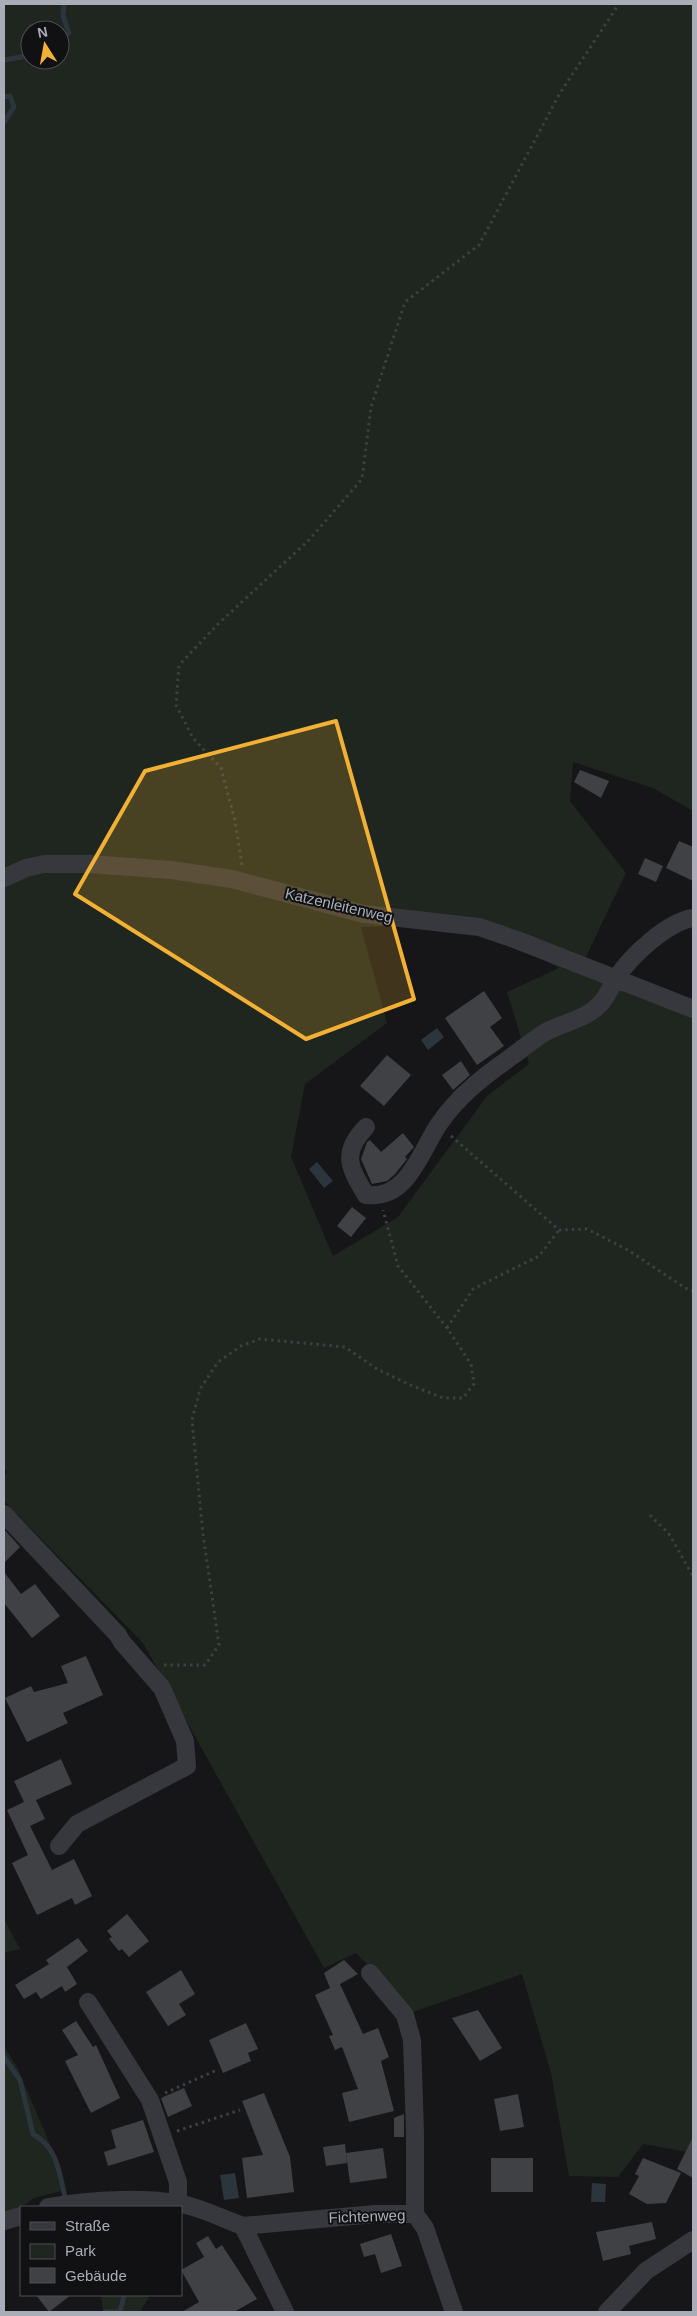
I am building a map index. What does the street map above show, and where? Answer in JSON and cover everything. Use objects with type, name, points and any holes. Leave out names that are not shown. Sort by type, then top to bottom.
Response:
[{"type":"street","name":"Katzenleitenweg","points":[[4,878],[26,868],[44,864],[90,864],[178,870],[244,883],[364,914],[479,927],[693,1009]]},
{"type":"street","points":[[366,1128],[355,1138],[348,1153],[353,1173],[366,1195],[379,1196],[398,1188],[406,1179],[438,1125],[469,1088],[545,1032],[581,1017],[600,1004],[616,978],[654,939],[679,922],[693,918]]},
{"type":"street","points":[[4,1514],[118,1635],[162,1688],[186,1741],[186,1766],[77,1824],[59,1846]]},
{"type":"street","points":[[370,1973],[405,2015],[412,2040],[415,2214]]},
{"type":"street","points":[[88,2002],[150,2100],[164,2136],[178,2182],[178,2205]]},
{"type":"street","points":[[53,2206],[74,2202],[144,2200],[191,2207],[243,2226],[285,2312]]},
{"type":"street","name":"Fichtenweg","points":[[243,2226],[374,2214],[415,2214],[425,2228],[454,2312]]},
{"type":"street","points":[[4,2221],[20,2216]]},
{"type":"street","points":[[606,2312],[646,2271],[693,2240]]},
{"type":"path","points":[[244,883],[236,821],[221,768],[193,738],[176,705],[179,665],[219,623],[309,540],[362,479],[371,407],[405,302],[479,245],[560,94],[619,4]]},
{"type":"path","points":[[438,1125],[558,1230],[587,1229],[628,1250],[685,1288],[693,1291]]},
{"type":"path","points":[[141,1664],[205,1665],[218,1645],[192,1420],[200,1389],[218,1362],[241,1346],[260,1339],[346,1347],[377,1369],[443,1398],[463,1398],[474,1384],[470,1364],[447,1328],[398,1266],[379,1196]]},
{"type":"path","points":[[447,1328],[473,1289],[538,1256],[558,1230]]},
{"type":"path","points":[[650,1516],[669,1534],[693,1576]]},
{"type":"path","points":[[150,2100],[217,2070]]},
{"type":"path","points":[[164,2136],[240,2110]]},
{"type":"highlighted area","points":[[336,721],[414,999],[306,1039],[75,894],[145,771]]},
{"type":"green space","points":[[4,4],[693,4],[693,811],[653,788],[573,762],[570,801],[626,873],[585,959],[693,1003],[693,2153],[643,2144],[618,2177],[569,2176],[551,2073],[522,1974],[413,2012],[356,1953],[324,1968],[143,1643],[4,1501],[4,1476],[7,1472],[4,1468]],"holes":[[[402,926],[452,929],[513,944],[559,968],[507,992],[529,1064],[487,1096],[398,1217],[333,1256],[291,1157],[305,1084],[387,1023],[361,927]]]},
{"type":"green space","points":[[4,1919],[20,1949],[4,1953]]},
{"type":"green space","points":[[4,2046],[17,2067],[49,2142],[65,2190],[34,2198],[26,2204],[4,2213]]},
{"type":"green space","points":[[101,2296],[149,2297],[140,2312],[103,2312]]},
{"type":"shaded area","points":[[437,1028],[444,1037],[428,1050],[421,1040]]},
{"type":"shaded area","points":[[317,1162],[333,1181],[324,1188],[309,1169]]},
{"type":"shaded area","points":[[235,2173],[239,2198],[224,2200],[220,2175]]},
{"type":"shaded area","points":[[592,2183],[606,2184],[605,2202],[591,2202]]},
{"type":"building","points":[[580,770],[609,781],[601,798],[574,782]]},
{"type":"building","points":[[679,841],[693,847],[693,881],[666,868]]},
{"type":"building","points":[[645,858],[663,866],[656,882],[638,874]]},
{"type":"building","points":[[484,991],[502,1018],[490,1027],[504,1046],[477,1065],[445,1018]]},
{"type":"building","points":[[387,1055],[411,1075],[384,1106],[360,1086]]},
{"type":"building","points":[[461,1061],[470,1075],[453,1090],[442,1075]]},
{"type":"building","points":[[403,1133],[414,1147],[405,1157],[407,1159],[387,1181],[372,1184],[361,1159],[367,1142],[370,1140],[381,1152]]},
{"type":"building","points":[[352,1207],[366,1218],[351,1237],[337,1226]]},
{"type":"building","points":[[4,1529],[20,1547],[4,1563]]},
{"type":"building","points":[[4,1572],[21,1594],[35,1584],[60,1616],[32,1638],[4,1603]]},
{"type":"building","points":[[86,1656],[103,1695],[63,1713],[68,1723],[27,1742],[5,1698],[31,1686],[34,1692],[68,1683],[61,1666]]},
{"type":"building","points":[[61,1759],[72,1784],[36,1800],[45,1819],[30,1826],[52,1870],[74,1859],[92,1896],[75,1905],[72,1898],[37,1915],[12,1863],[28,1855],[7,1810],[24,1802],[14,1781]]},
{"type":"building","points":[[127,1914],[149,1941],[129,1957],[122,1949],[119,1951],[109,1939],[112,1937],[107,1931]]},
{"type":"building","points":[[78,1938],[88,1951],[67,1967],[77,1984],[65,1992],[62,1986],[41,1999],[36,1992],[24,1999],[15,1985],[49,1964],[46,1960]]},
{"type":"building","points":[[344,1960],[358,1974],[340,1984],[363,2034],[378,2028],[389,2057],[381,2061],[394,2111],[349,2122],[342,2093],[358,2089],[342,2047],[335,2050],[329,2036],[333,2035],[315,1995],[330,1988],[324,1973]]},
{"type":"building","points":[[181,1970],[195,1994],[179,2004],[186,2015],[168,2026],[146,1992]]},
{"type":"building","points":[[478,2010],[502,2048],[480,2061],[452,2018]]},
{"type":"building","points":[[76,2021],[93,2047],[96,2045],[120,2098],[91,2113],[65,2061],[78,2055],[62,2030]]},
{"type":"building","points":[[246,2023],[258,2049],[248,2053],[251,2061],[223,2073],[209,2040]]},
{"type":"building","points":[[184,2088],[192,2106],[168,2117],[161,2098]]},
{"type":"building","points":[[264,2093],[290,2157],[294,2192],[247,2198],[242,2158],[263,2155],[242,2101]]},
{"type":"building","points":[[518,2094],[524,2127],[500,2131],[494,2099]]},
{"type":"building","points":[[404,2114],[404,2137],[394,2137],[394,2118]]},
{"type":"building","points":[[143,2120],[154,2152],[108,2166],[104,2152],[116,2148],[111,2130]]},
{"type":"building","points":[[693,2137],[693,2178],[677,2169]]},
{"type":"building","points":[[345,2144],[347,2163],[326,2166],[323,2147]]},
{"type":"building","points":[[383,2148],[387,2178],[350,2183],[346,2153]]},
{"type":"building","points":[[491,2158],[533,2158],[533,2192],[491,2192]]},
{"type":"building","points":[[643,2158],[681,2173],[666,2203],[647,2204],[629,2194],[639,2176],[635,2174]]},
{"type":"building","points":[[652,2222],[656,2239],[629,2246],[631,2254],[603,2261],[596,2232]]},
{"type":"building","points":[[391,2234],[402,2266],[381,2273],[375,2254],[364,2257],[360,2244]]},
{"type":"building","points":[[208,2236],[216,2249],[222,2245],[257,2299],[234,2312],[182,2312],[199,2302],[182,2272],[182,2269],[204,2257],[196,2243]]},
{"type":"building","points":[[37,2296],[70,2296],[49,2312]]},
{"type":"waterway","points":[[64,4],[64,20]]},
{"type":"waterway","points":[[4,60],[20,57]]},
{"type":"waterway","points":[[4,97],[10,96],[14,107],[4,122]]},
{"type":"waterway","points":[[4,2057],[20,2080],[33,2134],[48,2147],[57,2163],[66,2201]]},
{"type":"waterway","points":[[105,2312],[120,2312],[124,2296]]}]
